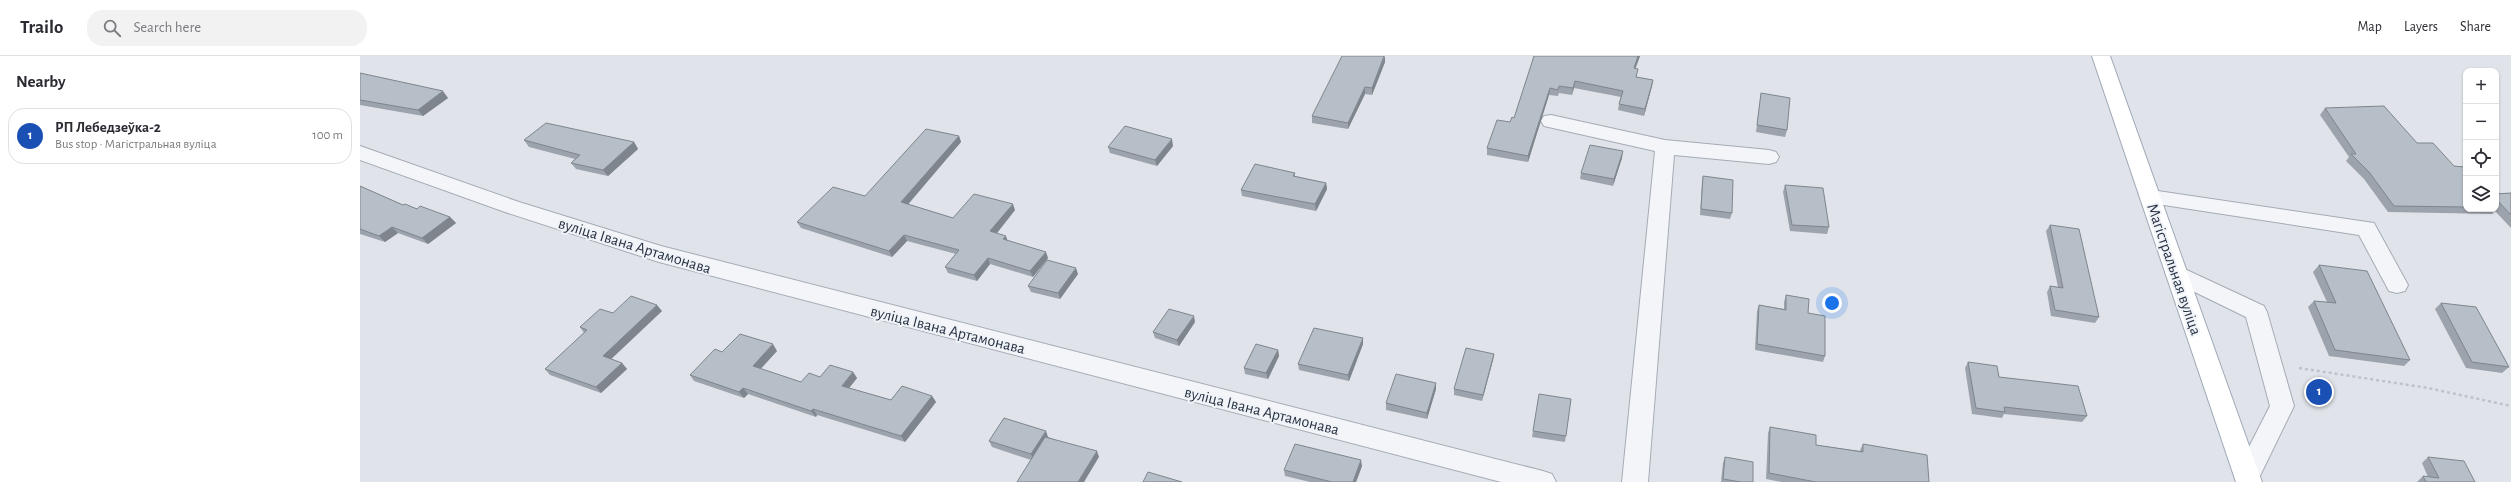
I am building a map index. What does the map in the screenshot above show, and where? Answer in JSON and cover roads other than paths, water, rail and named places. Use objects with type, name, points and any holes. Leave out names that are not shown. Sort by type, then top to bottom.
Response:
[{"type":"main road","name":"Магістральная вуліца","points":[[2101,56],[2248,479]]},
{"type":"street","points":[[1551,121],[1665,147],[1769,157]]},
{"type":"street","points":[[1635,482],[1665,147]]},
{"type":"street","name":"вуліца Івана Артамонава","points":[[360,153],[512,207],[660,254],[1543,482]]},
{"type":"street","points":[[2151,197],[2366,228],[2397,285]]},
{"type":"street","points":[[2176,273],[2256,312],[2282,406],[2248,479]]},
{"type":"place","name":"РП Лебедзеўка-2","points":[[2319,392]]}]
